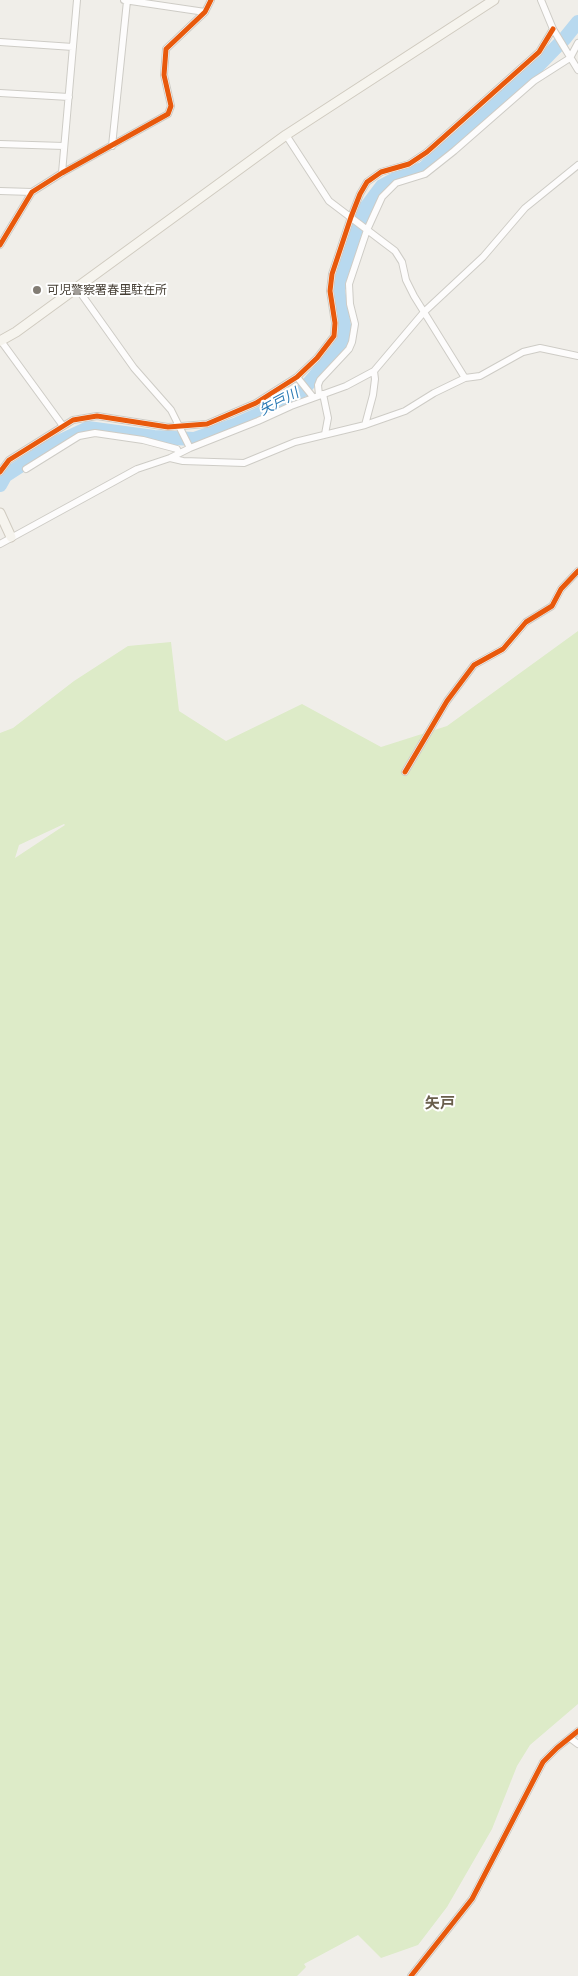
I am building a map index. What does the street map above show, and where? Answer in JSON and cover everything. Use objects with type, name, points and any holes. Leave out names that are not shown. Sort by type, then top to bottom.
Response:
[{"type":"street","points":[[62,173],[77,0]]},
{"type":"street","points":[[123,0],[205,12]]},
{"type":"street","points":[[112,146],[126,0]]},
{"type":"street","points":[[0,245],[32,192],[62,173],[168,114],[171,106],[164,75],[166,49],[205,12],[211,0]]},
{"type":"street","points":[[63,426],[0,341],[16,332],[286,135],[494,0]]},
{"type":"street","points":[[541,0],[554,29],[578,70]]},
{"type":"street","points":[[0,472],[9,460],[63,426],[79,419],[97,416],[168,427],[207,424],[256,404],[297,377],[317,358],[334,336],[335,323],[330,291],[332,274],[351,217],[367,182],[381,172],[409,164],[427,152],[539,52],[554,29]]},
{"type":"street","points":[[0,42],[73,48]]},
{"type":"street","points":[[325,434],[328,418],[319,395],[318,385],[320,380],[349,350],[352,342],[355,324],[350,304],[349,284],[382,197],[396,183],[425,174],[534,81],[568,55],[578,43]]},
{"type":"street","points":[[0,93],[68,98]]},
{"type":"street","points":[[286,135],[329,200],[395,251],[402,262],[406,280],[465,378]]},
{"type":"street","points":[[0,144],[64,146]]},
{"type":"street","points":[[0,544],[11,536],[137,469],[170,458],[190,448],[362,379],[374,371],[424,312],[483,257],[525,208],[578,165]]},
{"type":"street","points":[[0,191],[32,192]]},
{"type":"street","points":[[0,229],[9,228]]},
{"type":"street","points":[[77,288],[134,368],[171,410],[190,448]]},
{"type":"street","points":[[170,458],[183,461],[244,462],[295,442],[365,425],[405,411],[434,393],[465,378],[480,376],[524,352],[540,348],[578,356]]},
{"type":"street","points":[[365,425],[373,395],[374,371]]},
{"type":"street","points":[[297,377],[319,395]]},
{"type":"street","points":[[26,469],[79,436],[95,433],[143,440],[177,448],[179,453]]},
{"type":"street","points":[[0,513],[11,536]]},
{"type":"street","points":[[405,772],[447,701],[474,666],[503,649],[526,622],[552,606],[562,589],[578,571]]},
{"type":"street","points":[[411,1976],[472,1900],[543,1762],[578,1732]]},
{"type":"street","points":[[570,1738],[578,1744]]},
{"type":"green space","points":[[578,631],[578,1704],[530,1745],[517,1766],[492,1829],[447,1907],[418,1945],[381,1958],[358,1935],[304,1964],[306,1967],[297,1976],[0,1976],[0,733],[13,728],[74,681],[128,646],[171,642],[179,711],[226,741],[302,704],[381,747],[447,726]],"holes":[[[65,825],[15,858],[19,845]]]},
{"type":"waterway","name":"矢戸川","points":[[0,485],[5,476],[54,444],[88,428],[154,437],[194,439],[237,424],[273,408],[303,390],[338,349],[345,332],[338,290],[364,210],[382,186],[399,177],[423,169],[531,73],[578,22]]},
{"type":"cycle path","points":[[0,245],[32,192],[62,173],[168,114],[171,106],[164,75],[166,49],[205,12],[211,0]]},
{"type":"cycle path","points":[[0,472],[9,460],[73,420],[97,416],[168,427],[207,424],[256,403],[297,377],[317,358],[334,336],[335,323],[330,291],[332,274],[351,217],[367,182],[381,172],[409,164],[427,152],[539,52],[553,29]]},
{"type":"cycle path","points":[[405,772],[447,701],[474,665],[503,649],[526,622],[552,606],[561,589],[578,571]]},
{"type":"cycle path","points":[[411,1976],[472,1899],[543,1762],[578,1731]]},
{"type":"place","name":"可児警察署春里駐在所","points":[[37,290]]},
{"type":"district","name":"矢戸","points":[[440,1103]]}]
